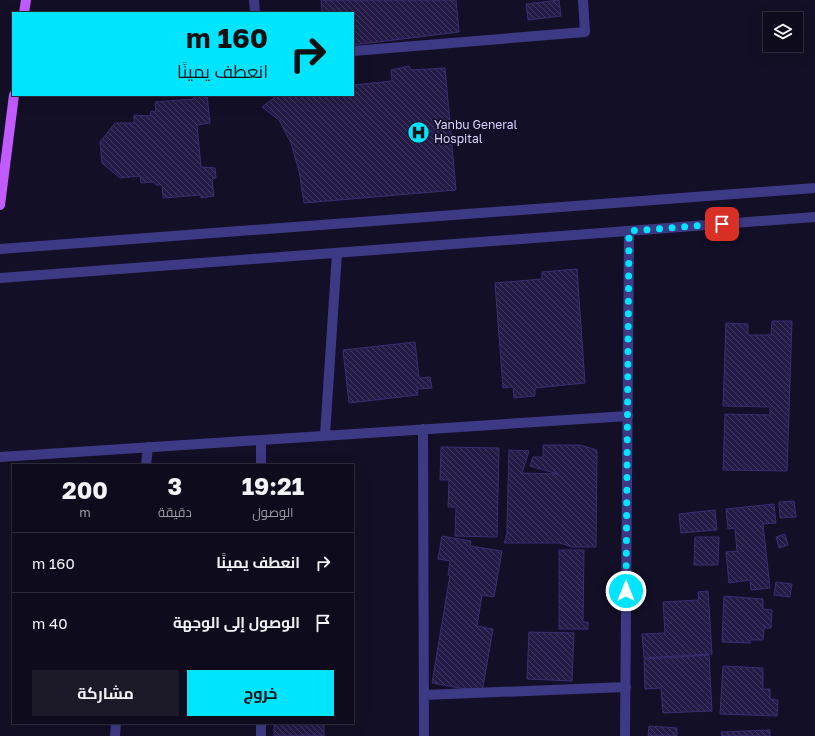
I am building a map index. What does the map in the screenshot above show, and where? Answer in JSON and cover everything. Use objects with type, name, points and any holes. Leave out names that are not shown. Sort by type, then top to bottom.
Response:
[{"type":"main road","points":[[24,12],[26,0]]},
{"type":"main road","points":[[0,205],[14,96]]},
{"type":"street","points":[[254,0],[254,12]]},
{"type":"street","points":[[354,51],[585,32],[583,0]]},
{"type":"street","points":[[0,249],[815,188]]},
{"type":"street","points":[[0,278],[815,218]]},
{"type":"street","points":[[625,736],[629,231]]},
{"type":"street","points":[[325,435],[337,253]]},
{"type":"street","points":[[0,456],[628,416]]},
{"type":"street","points":[[423,429],[424,736]]},
{"type":"street","points":[[261,440],[261,464]]},
{"type":"street","points":[[146,464],[148,447]]},
{"type":"street","points":[[424,696],[626,687]]},
{"type":"street","points":[[115,736],[116,724]]},
{"type":"street","points":[[261,724],[261,736]]},
{"type":"building","points":[[321,0],[456,0],[459,32],[354,45],[354,12],[322,12]]},
{"type":"building","points":[[559,0],[561,16],[528,20],[526,4]]},
{"type":"building","points":[[409,66],[411,70],[445,68],[456,190],[304,203],[299,171],[291,143],[279,120],[262,107],[274,98],[273,96],[354,96],[354,85],[392,81],[391,70]]},
{"type":"building","points":[[207,96],[210,123],[197,125],[201,167],[215,168],[216,178],[212,179],[214,196],[201,198],[201,195],[163,198],[162,185],[156,185],[154,182],[141,183],[140,176],[120,178],[102,163],[100,142],[115,123],[134,123],[134,115],[150,116],[151,111],[156,112],[155,102],[194,99],[194,97]]},
{"type":"building","points":[[577,269],[585,383],[535,388],[535,396],[514,398],[513,387],[503,388],[495,283],[542,279],[542,272]]},
{"type":"building","points":[[772,321],[792,321],[787,471],[723,470],[725,414],[770,415],[770,407],[723,406],[726,323],[748,324],[748,335],[771,335]]},
{"type":"building","points":[[415,342],[419,378],[430,377],[432,388],[417,389],[418,395],[349,403],[343,350]]},
{"type":"building","points":[[543,445],[580,445],[597,450],[596,547],[572,547],[560,543],[504,543],[507,534],[509,450],[529,451],[522,473],[558,474],[530,466],[533,457],[543,457]]},
{"type":"building","points":[[441,447],[499,448],[497,537],[455,536],[456,507],[448,507],[449,480],[440,480]]},
{"type":"building","points":[[794,501],[796,517],[780,518],[779,502]]},
{"type":"building","points":[[774,504],[776,523],[763,524],[770,588],[751,590],[750,580],[729,583],[726,552],[737,551],[735,528],[728,529],[726,509]]},
{"type":"building","points":[[715,510],[717,530],[681,533],[679,514]]},
{"type":"building","points":[[785,534],[788,545],[779,548],[776,537]]},
{"type":"building","points":[[442,536],[471,541],[470,546],[502,551],[494,597],[482,595],[477,626],[493,629],[482,692],[432,683],[450,575],[448,575],[450,561],[438,559]]},
{"type":"building","points":[[695,537],[719,537],[718,565],[694,565]]},
{"type":"building","points":[[559,550],[584,550],[583,622],[588,622],[588,629],[559,629]]},
{"type":"building","points":[[776,582],[792,584],[790,597],[774,595]]},
{"type":"building","points":[[708,591],[712,654],[644,658],[642,634],[665,633],[663,602],[699,600],[698,592]]},
{"type":"building","points":[[724,596],[763,599],[763,609],[772,610],[771,628],[764,628],[763,640],[750,640],[750,643],[722,642]]},
{"type":"building","points":[[529,632],[574,633],[572,681],[527,679]]},
{"type":"building","points":[[709,655],[712,711],[663,713],[661,688],[645,689],[644,659]]},
{"type":"building","points":[[723,666],[763,668],[763,689],[770,689],[770,699],[778,700],[777,716],[720,714]]},
{"type":"building","points":[[274,724],[324,724],[324,736],[274,736]]},
{"type":"building","points":[[649,726],[677,728],[677,736],[648,736]]},
{"type":"building","points":[[770,730],[770,736],[722,736],[721,732]]},
{"type":"place","name":"Yanbu General Hospital","points":[[418,132]]},
{"type":"route","points":[[626,591],[629,231],[722,224]]}]
